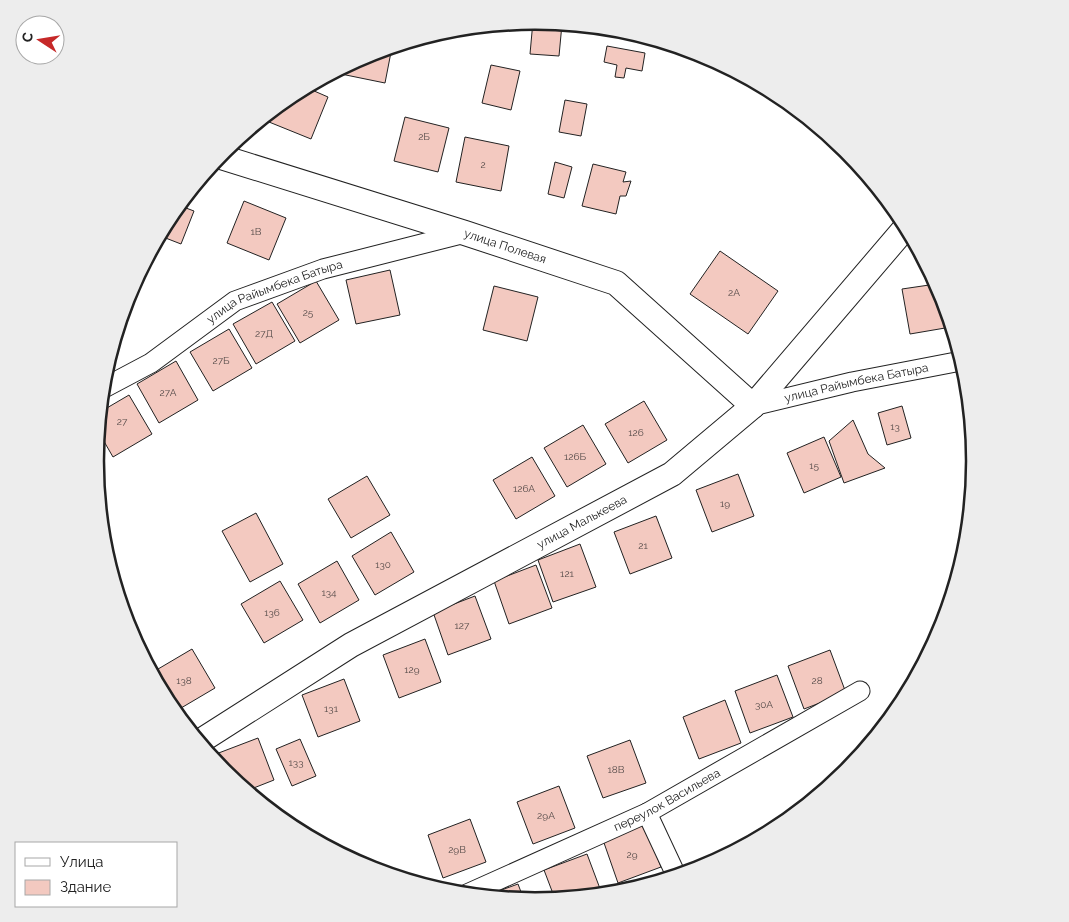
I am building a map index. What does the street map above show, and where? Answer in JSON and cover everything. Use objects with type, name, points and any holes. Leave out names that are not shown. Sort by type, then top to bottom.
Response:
[{"type":"street","name":"улица Полевая","points":[[227,159],[465,233],[616,283],[753,406]]},
{"type":"street","name":"улица Райымбека Батыра","points":[[111,384],[151,362],[235,301],[323,269],[465,233]]},
{"type":"street","name":"улица Малькеева","points":[[205,738],[351,645],[672,474],[753,406],[900,234]]},
{"type":"street","name":"улица Райымбека Батыра","points":[[753,406],[852,382],[954,363]]},
{"type":"street","name":"переулок Васильева","points":[[480,888],[647,813],[860,691]]},
{"type":"street","points":[[647,813],[673,869]]},
{"type":"building","points":[[532,30],[561,31],[559,56],[530,54]]},
{"type":"building","points":[[607,46],[645,53],[642,71],[626,68],[624,78],[615,77],[617,65],[604,62]]},
{"type":"building","points":[[390,55],[385,83],[343,74]]},
{"type":"building","points":[[491,65],[520,71],[511,110],[482,103]]},
{"type":"building","points":[[314,91],[328,97],[311,139],[269,122]]},
{"type":"building","points":[[565,100],[587,104],[581,136],[559,132]]},
{"type":"building","points":[[405,117],[449,128],[438,172],[394,161]]},
{"type":"building","points":[[465,137],[509,146],[501,191],[456,182]]},
{"type":"building","points":[[555,162],[572,167],[564,198],[548,194]]},
{"type":"building","points":[[593,164],[626,172],[623,182],[631,181],[626,196],[620,196],[616,214],[582,206]]},
{"type":"building","points":[[244,201],[286,218],[269,260],[227,243]]},
{"type":"building","points":[[186,208],[194,211],[181,244],[166,238]]},
{"type":"building","points":[[720,251],[778,291],[748,334],[690,294]]},
{"type":"building","points":[[390,270],[400,315],[356,324],[346,280]]},
{"type":"building","points":[[316,281],[339,320],[300,343],[277,304]]},
{"type":"building","points":[[928,285],[945,328],[910,334],[902,289]]},
{"type":"building","points":[[494,286],[538,297],[527,341],[483,330]]},
{"type":"building","points":[[272,302],[295,341],[256,364],[233,324]]},
{"type":"building","points":[[229,329],[252,368],[213,391],[190,352]]},
{"type":"building","points":[[176,361],[198,400],[159,423],[137,384]]},
{"type":"building","points":[[129,395],[152,434],[113,457],[104,441],[107,408]]},
{"type":"building","points":[[644,401],[667,440],[628,463],[605,424]]},
{"type":"building","points":[[902,406],[911,438],[887,445],[878,413]]},
{"type":"building","points":[[853,420],[868,454],[885,468],[844,483],[829,441]]},
{"type":"building","points":[[583,425],[606,464],[567,487],[544,448]]},
{"type":"building","points":[[824,437],[841,477],[804,493],[787,453]]},
{"type":"building","points":[[532,457],[555,496],[516,519],[493,480]]},
{"type":"building","points":[[738,474],[754,516],[712,532],[696,490]]},
{"type":"building","points":[[367,476],[390,515],[351,538],[328,499]]},
{"type":"building","points":[[256,513],[283,564],[250,582],[222,531]]},
{"type":"building","points":[[656,516],[672,558],[630,574],[614,532]]},
{"type":"building","points":[[391,532],[414,572],[375,595],[352,556]]},
{"type":"building","points":[[580,544],[596,587],[553,602],[538,560]]},
{"type":"building","points":[[337,561],[359,600],[320,623],[298,584]]},
{"type":"building","points":[[536,565],[552,608],[509,624],[494,581]]},
{"type":"building","points":[[280,581],[303,620],[264,643],[241,604]]},
{"type":"building","points":[[475,596],[491,639],[448,655],[433,612]]},
{"type":"building","points":[[425,639],[441,682],[399,698],[383,655]]},
{"type":"building","points":[[192,649],[215,688],[182,708],[157,669]]},
{"type":"building","points":[[830,650],[846,693],[804,709],[788,666]]},
{"type":"building","points":[[777,675],[793,717],[750,733],[735,691]]},
{"type":"building","points":[[344,679],[360,721],[318,737],[302,695]]},
{"type":"building","points":[[725,700],[741,743],[699,759],[683,717]]},
{"type":"building","points":[[258,738],[274,780],[254,788],[218,753]]},
{"type":"building","points":[[300,739],[316,776],[292,786],[276,749]]},
{"type":"building","points":[[630,740],[646,783],[603,798],[587,756]]},
{"type":"building","points":[[559,786],[575,828],[533,844],[517,802]]},
{"type":"building","points":[[470,819],[486,862],[443,878],[428,835]]},
{"type":"building","points":[[645,824],[661,867],[618,883],[603,840]]},
{"type":"building","points":[[587,854],[599,887],[552,891],[544,870]]},
{"type":"building","points":[[518,884],[521,892],[506,891],[500,890]]}]
